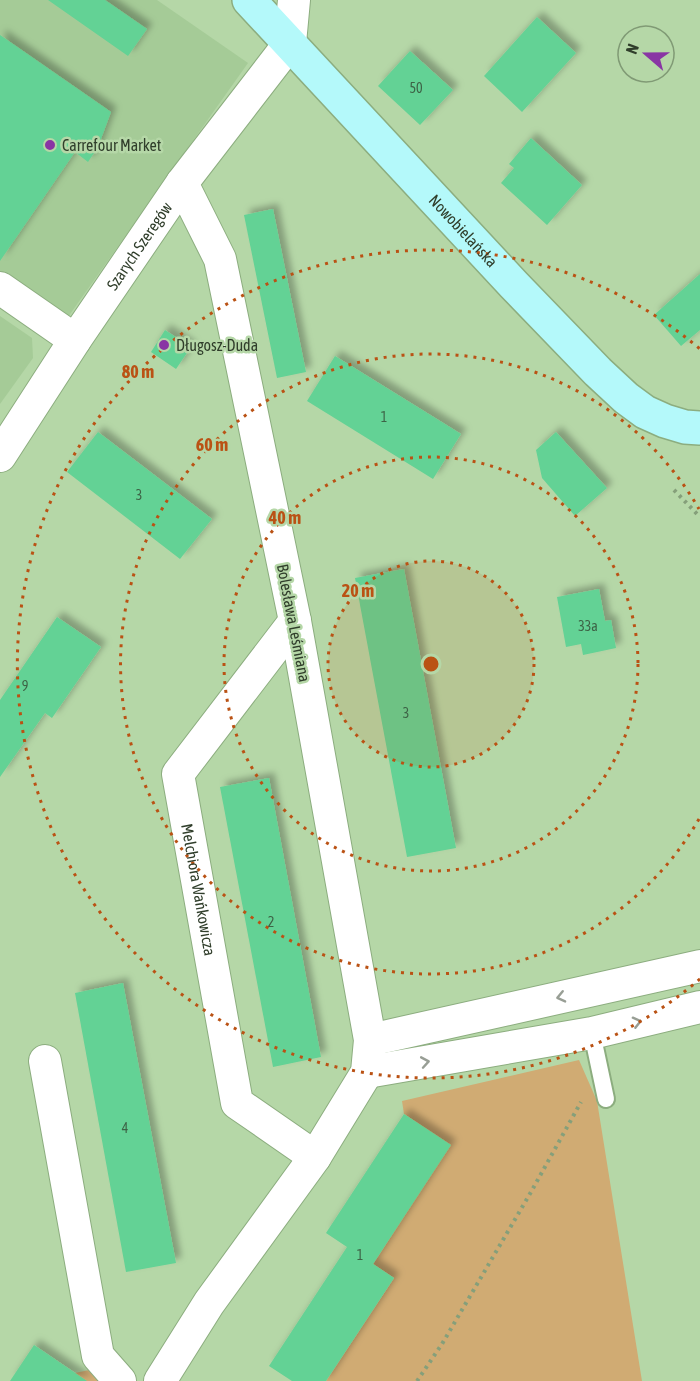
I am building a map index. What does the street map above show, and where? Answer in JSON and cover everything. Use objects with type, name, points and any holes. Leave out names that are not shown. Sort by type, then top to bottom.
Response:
[{"type":"street","name":"Nowobielańska","points":[[249,0],[598,372],[645,412],[685,427],[700,428]]},
{"type":"street","points":[[290,43],[294,0]]},
{"type":"street","name":"Szarych Szeregów","points":[[0,456],[75,340],[182,183],[290,43]]},
{"type":"street","name":"Bolesława Leśmiana","points":[[182,183],[220,259],[295,621],[370,1040],[367,1072]]},
{"type":"street","points":[[0,288],[75,340]]},
{"type":"street","name":"Melchiora Wańkowicza","points":[[295,621],[178,774],[237,1103],[315,1157]]},
{"type":"street","points":[[370,1040],[700,966]]},
{"type":"street","points":[[160,1381],[209,1303],[315,1157],[367,1072],[592,1033],[700,1007]]},
{"type":"street","points":[[45,1060],[98,1356],[120,1381]]},
{"type":"lane","points":[[592,1033],[606,1100]]},
{"type":"path","points":[[675,490],[700,517]]},
{"type":"path","points":[[417,1381],[442,1344],[600,1070]]},
{"type":"shaded area","points":[[0,0],[157,0],[248,63],[68,317],[0,271]]},
{"type":"shaded area","points":[[0,316],[32,338],[33,358],[0,404]]},
{"type":"shaded area","points":[[579,1060],[597,1101],[642,1381],[326,1381],[394,1278],[373,1264],[450,1145],[404,1114],[402,1101]]},
{"type":"shaded area","points":[[94,1369],[102,1381],[69,1381],[75,1373]]},
{"type":"building","points":[[48,0],[105,0],[147,29],[128,56]]},
{"type":"building","points":[[537,17],[576,53],[522,112],[484,76]]},
{"type":"building","name":"Carrefour Market","points":[[0,35],[111,112],[98,147],[88,162],[75,152],[0,261]]},
{"type":"building","points":[[410,51],[453,90],[420,125],[378,86]]},
{"type":"building","points":[[531,138],[582,185],[547,225],[501,183],[514,168],[509,164]]},
{"type":"building","points":[[273,209],[306,372],[277,378],[244,215]]},
{"type":"building","points":[[700,274],[700,330],[681,346],[654,315]]},
{"type":"building","points":[[165,330],[191,347],[176,369],[151,352]]},
{"type":"building","points":[[335,356],[461,434],[433,479],[307,401]]},
{"type":"building","points":[[98,432],[212,519],[180,559],[67,472]]},
{"type":"building","points":[[556,432],[607,488],[575,516],[542,478],[536,450]]},
{"type":"building","points":[[404,569],[456,848],[407,857],[355,578]]},
{"type":"building","points":[[599,589],[605,621],[611,620],[616,648],[583,655],[581,644],[566,647],[557,597]]},
{"type":"building","points":[[57,617],[101,647],[52,718],[45,713],[0,777],[0,700]]},
{"type":"building","points":[[269,778],[321,1057],[273,1067],[220,787]]},
{"type":"building","points":[[123,983],[176,1263],[126,1272],[75,993]]},
{"type":"building","points":[[404,1114],[451,1145],[373,1264],[394,1278],[326,1381],[292,1381],[269,1366],[347,1247],[326,1233]]},
{"type":"building","points":[[34,1345],[87,1381],[10,1381]]},
{"type":"place","name":"Carrefour Market","points":[[50,145]]},
{"type":"place","name":"Długosz-Duda","points":[[164,345]]}]
